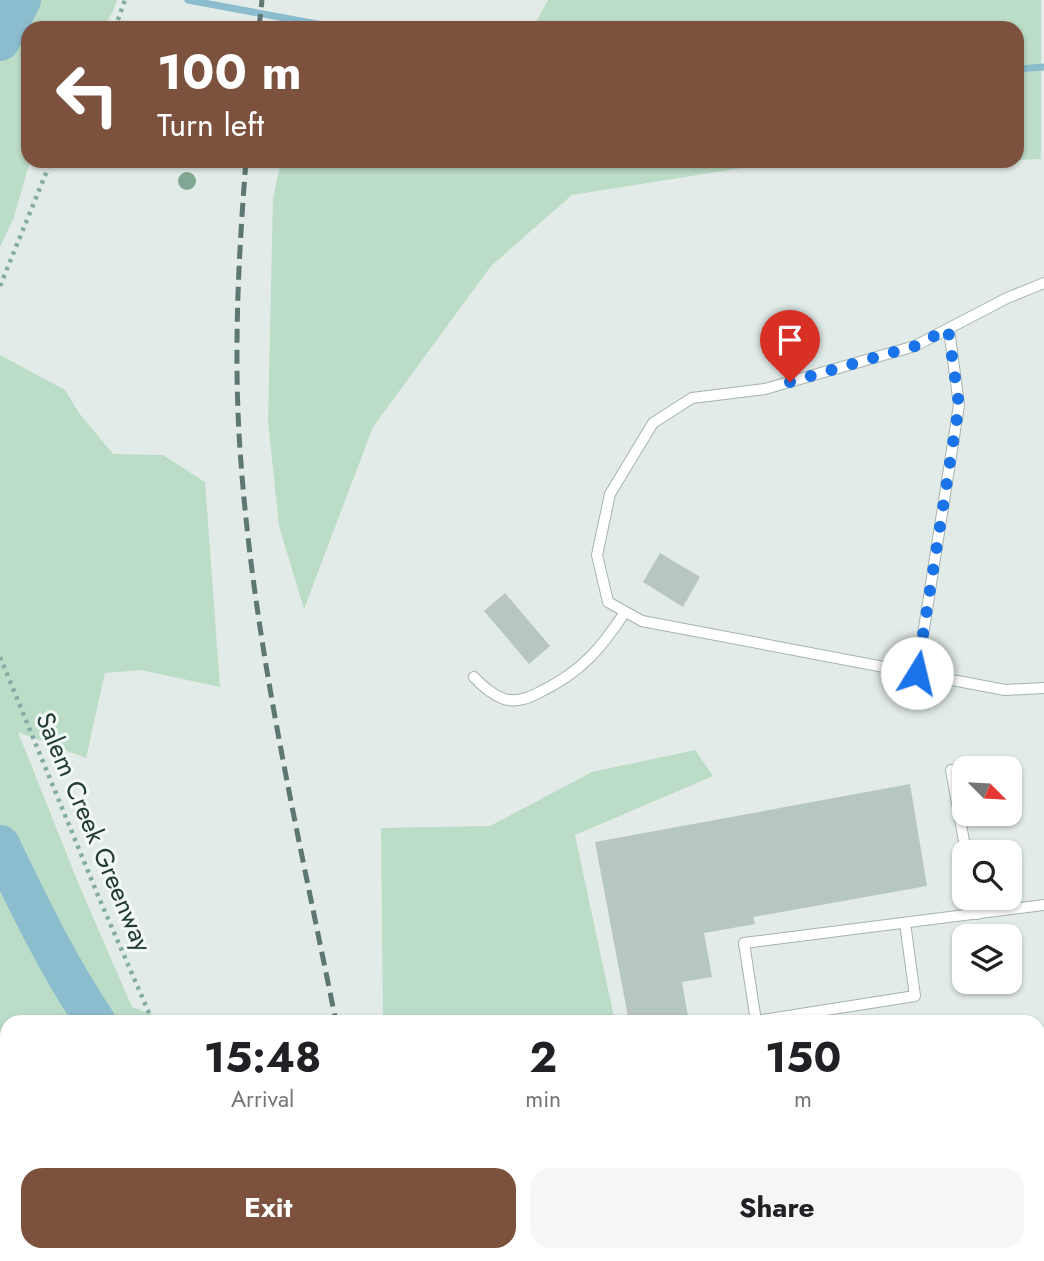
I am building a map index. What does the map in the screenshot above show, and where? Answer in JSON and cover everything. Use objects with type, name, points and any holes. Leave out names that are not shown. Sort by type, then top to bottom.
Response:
[{"type":"lane","points":[[1044,284],[1007,298],[915,346],[765,389],[692,398],[653,423],[610,494],[597,555],[608,602],[642,621],[1005,690],[1044,688]]},
{"type":"lane","points":[[917,673],[959,405],[948,329]]},
{"type":"lane","points":[[474,677],[485,689],[506,699],[526,699],[556,684],[582,666],[610,636],[625,612]]},
{"type":"lane","points":[[951,770],[964,840]]},
{"type":"lane","points":[[755,1015],[744,943],[1044,905]]},
{"type":"lane","points":[[976,910],[977,914]]},
{"type":"lane","points":[[794,1015],[915,996],[905,923]]},
{"type":"path","points":[[118,21],[125,0]]},
{"type":"path","points":[[0,286],[48,168]]},
{"type":"path","name":"Salem Creek Greenway","points":[[0,657],[150,1015]]},
{"type":"green space","points":[[0,0],[117,0],[107,21],[21,21],[21,168],[28,168],[14,217],[0,247]]},
{"type":"green space","points":[[548,0],[1041,0],[1041,159],[1024,160],[1024,21],[537,21]]},
{"type":"green space","points":[[280,168],[741,168],[572,195],[491,266],[373,427],[304,609],[279,526],[268,421],[273,199]]},
{"type":"green space","points":[[0,355],[65,390],[79,413],[113,454],[163,455],[205,482],[220,687],[141,670],[105,673],[86,758],[18,732],[79,885],[132,1007],[154,1015],[0,1015]]},
{"type":"green space","points":[[695,750],[713,776],[575,835],[614,1015],[383,1015],[381,828],[490,826],[592,772]]},
{"type":"building","points":[[660,553],[700,577],[683,607],[643,582]]},
{"type":"building","points":[[505,593],[550,646],[529,664],[484,611]]},
{"type":"building","points":[[910,784],[927,886],[753,917],[755,924],[704,933],[712,977],[682,982],[688,1015],[628,1015],[595,842]]},
{"type":"waterway","points":[[0,41],[21,0]]},
{"type":"waterway","points":[[188,0],[301,21]]},
{"type":"waterway","points":[[1024,68],[1044,67]]},
{"type":"waterway","points":[[0,845],[33,913],[91,1015]]},
{"type":"railway","points":[[260,21],[262,0]]},
{"type":"railway","points":[[246,168],[237,350],[241,463],[248,533],[267,674],[335,1015]]},
{"type":"route","points":[[790,382],[915,346],[948,329],[959,405],[917,673]]}]
